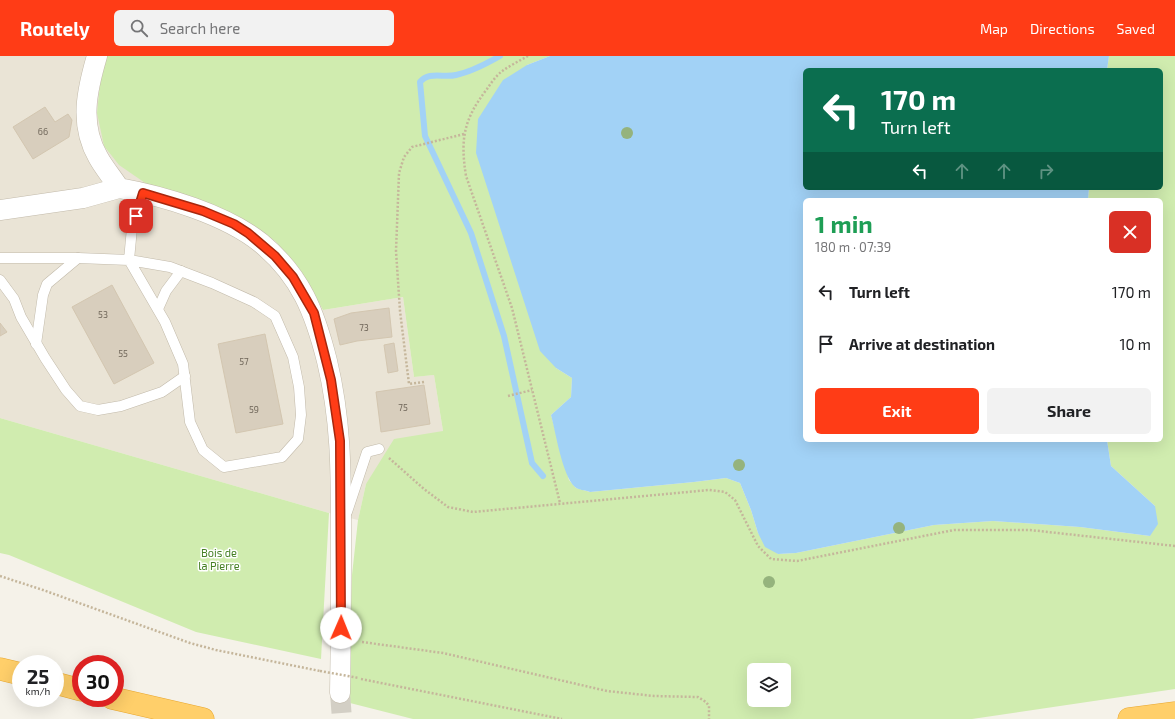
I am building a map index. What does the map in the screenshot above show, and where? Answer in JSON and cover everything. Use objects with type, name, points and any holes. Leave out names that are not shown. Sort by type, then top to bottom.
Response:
[{"type":"highway","points":[[0,669],[12,672]]},
{"type":"highway","points":[[124,701],[203,719]]},
{"type":"highway","points":[[1129,719],[1175,713]]},
{"type":"street","points":[[97,56],[87,91],[87,127],[89,138],[97,157],[119,188]]},
{"type":"street","points":[[0,210],[83,198],[119,188],[143,193],[203,211],[234,224],[261,243],[275,256],[293,277],[314,313],[336,403],[341,459],[340,693]]},
{"type":"lane","points":[[0,258],[130,260],[170,267],[254,302],[275,316],[292,357],[299,386],[301,415],[298,439],[282,457],[224,466],[203,450],[190,422],[183,364],[165,322],[130,260],[132,228],[143,193]]},
{"type":"lane","points":[[36,344],[43,295],[47,284],[78,258]]},
{"type":"lane","points":[[158,309],[166,291],[181,271]]},
{"type":"lane","points":[[0,280],[14,300],[21,317],[36,344],[66,390],[80,406],[98,410],[120,406],[162,392],[184,376]]},
{"type":"lane","points":[[341,528],[367,452],[379,449]]},
{"type":"path","points":[[528,56],[500,73],[478,100],[470,114],[464,134],[463,158],[466,176],[512,308],[560,503]]},
{"type":"path","points":[[424,382],[409,384],[400,312],[396,251],[399,173],[407,152],[412,147],[464,134]]},
{"type":"path","points":[[508,396],[532,390]]},
{"type":"path","points":[[379,449],[424,489],[448,506],[473,512],[709,490],[725,492],[735,500],[758,546],[771,559],[797,561],[954,530],[1030,530],[1175,546]]},
{"type":"path","points":[[0,576],[190,643],[284,664],[562,719]]},
{"type":"path","points":[[340,641],[374,643],[443,653],[607,691],[628,694],[698,697],[709,706],[709,719]]},
{"type":"shaded area","points":[[0,56],[107,56],[100,84],[230,214],[275,241],[299,268],[323,310],[403,297],[414,377],[434,375],[443,431],[366,484],[358,520],[329,513],[0,418]]},
{"type":"green space","points":[[107,56],[550,56],[527,65],[556,368],[572,378],[571,397],[551,415],[569,480],[576,488],[590,492],[726,478],[740,483],[751,510],[758,533],[778,554],[796,553],[934,525],[993,521],[1080,527],[1150,536],[1155,506],[1111,466],[1107,442],[1163,442],[1163,198],[1088,198],[1089,190],[1163,190],[1163,68],[1107,68],[1109,56],[1175,56],[1175,689],[972,719],[413,719],[350,703],[348,696],[352,575],[358,520],[366,484],[394,439],[443,431],[434,375],[414,377],[403,297],[323,310],[299,268],[275,241],[230,214],[151,187],[119,165],[104,146],[97,113],[100,84]]},
{"type":"green space","name":"Bois de la Pierre","points":[[0,418],[329,513],[321,659],[196,632],[9,555],[0,553]]},
{"type":"water","points":[[550,56],[1109,56],[1107,68],[803,68],[803,190],[1089,190],[1088,198],[803,198],[803,442],[1107,442],[1111,466],[1155,506],[1158,524],[1150,536],[1080,527],[993,521],[934,525],[796,553],[778,554],[765,547],[758,533],[751,510],[740,483],[726,478],[590,492],[575,487],[570,481],[563,464],[551,415],[571,397],[572,378],[556,368],[540,351],[476,153],[478,119],[503,80],[527,65]]},
{"type":"building","points":[[45,107],[55,122],[68,114],[72,120],[69,137],[33,159],[13,127]]},
{"type":"building","points":[[112,285],[154,363],[114,384],[72,307]]},
{"type":"building","points":[[389,308],[392,337],[357,341],[340,345],[334,319],[351,313]]},
{"type":"building","points":[[0,323],[7,332],[0,336]]},
{"type":"building","points":[[265,334],[283,424],[236,433],[218,344]]},
{"type":"building","points":[[394,343],[398,371],[388,373],[384,345]]},
{"type":"building","points":[[424,385],[430,424],[381,432],[376,392]]},
{"type":"waterway","points":[[500,56],[467,72],[451,76],[432,76],[420,82],[425,136],[471,233],[504,336],[532,463],[543,476]]},
{"type":"tunnel","points":[[340,693],[342,719]]},
{"type":"route","points":[[136,216],[143,193],[203,211],[234,224],[261,243],[275,256],[293,277],[314,313],[331,380],[336,403],[338,423],[341,459],[341,628]]}]
